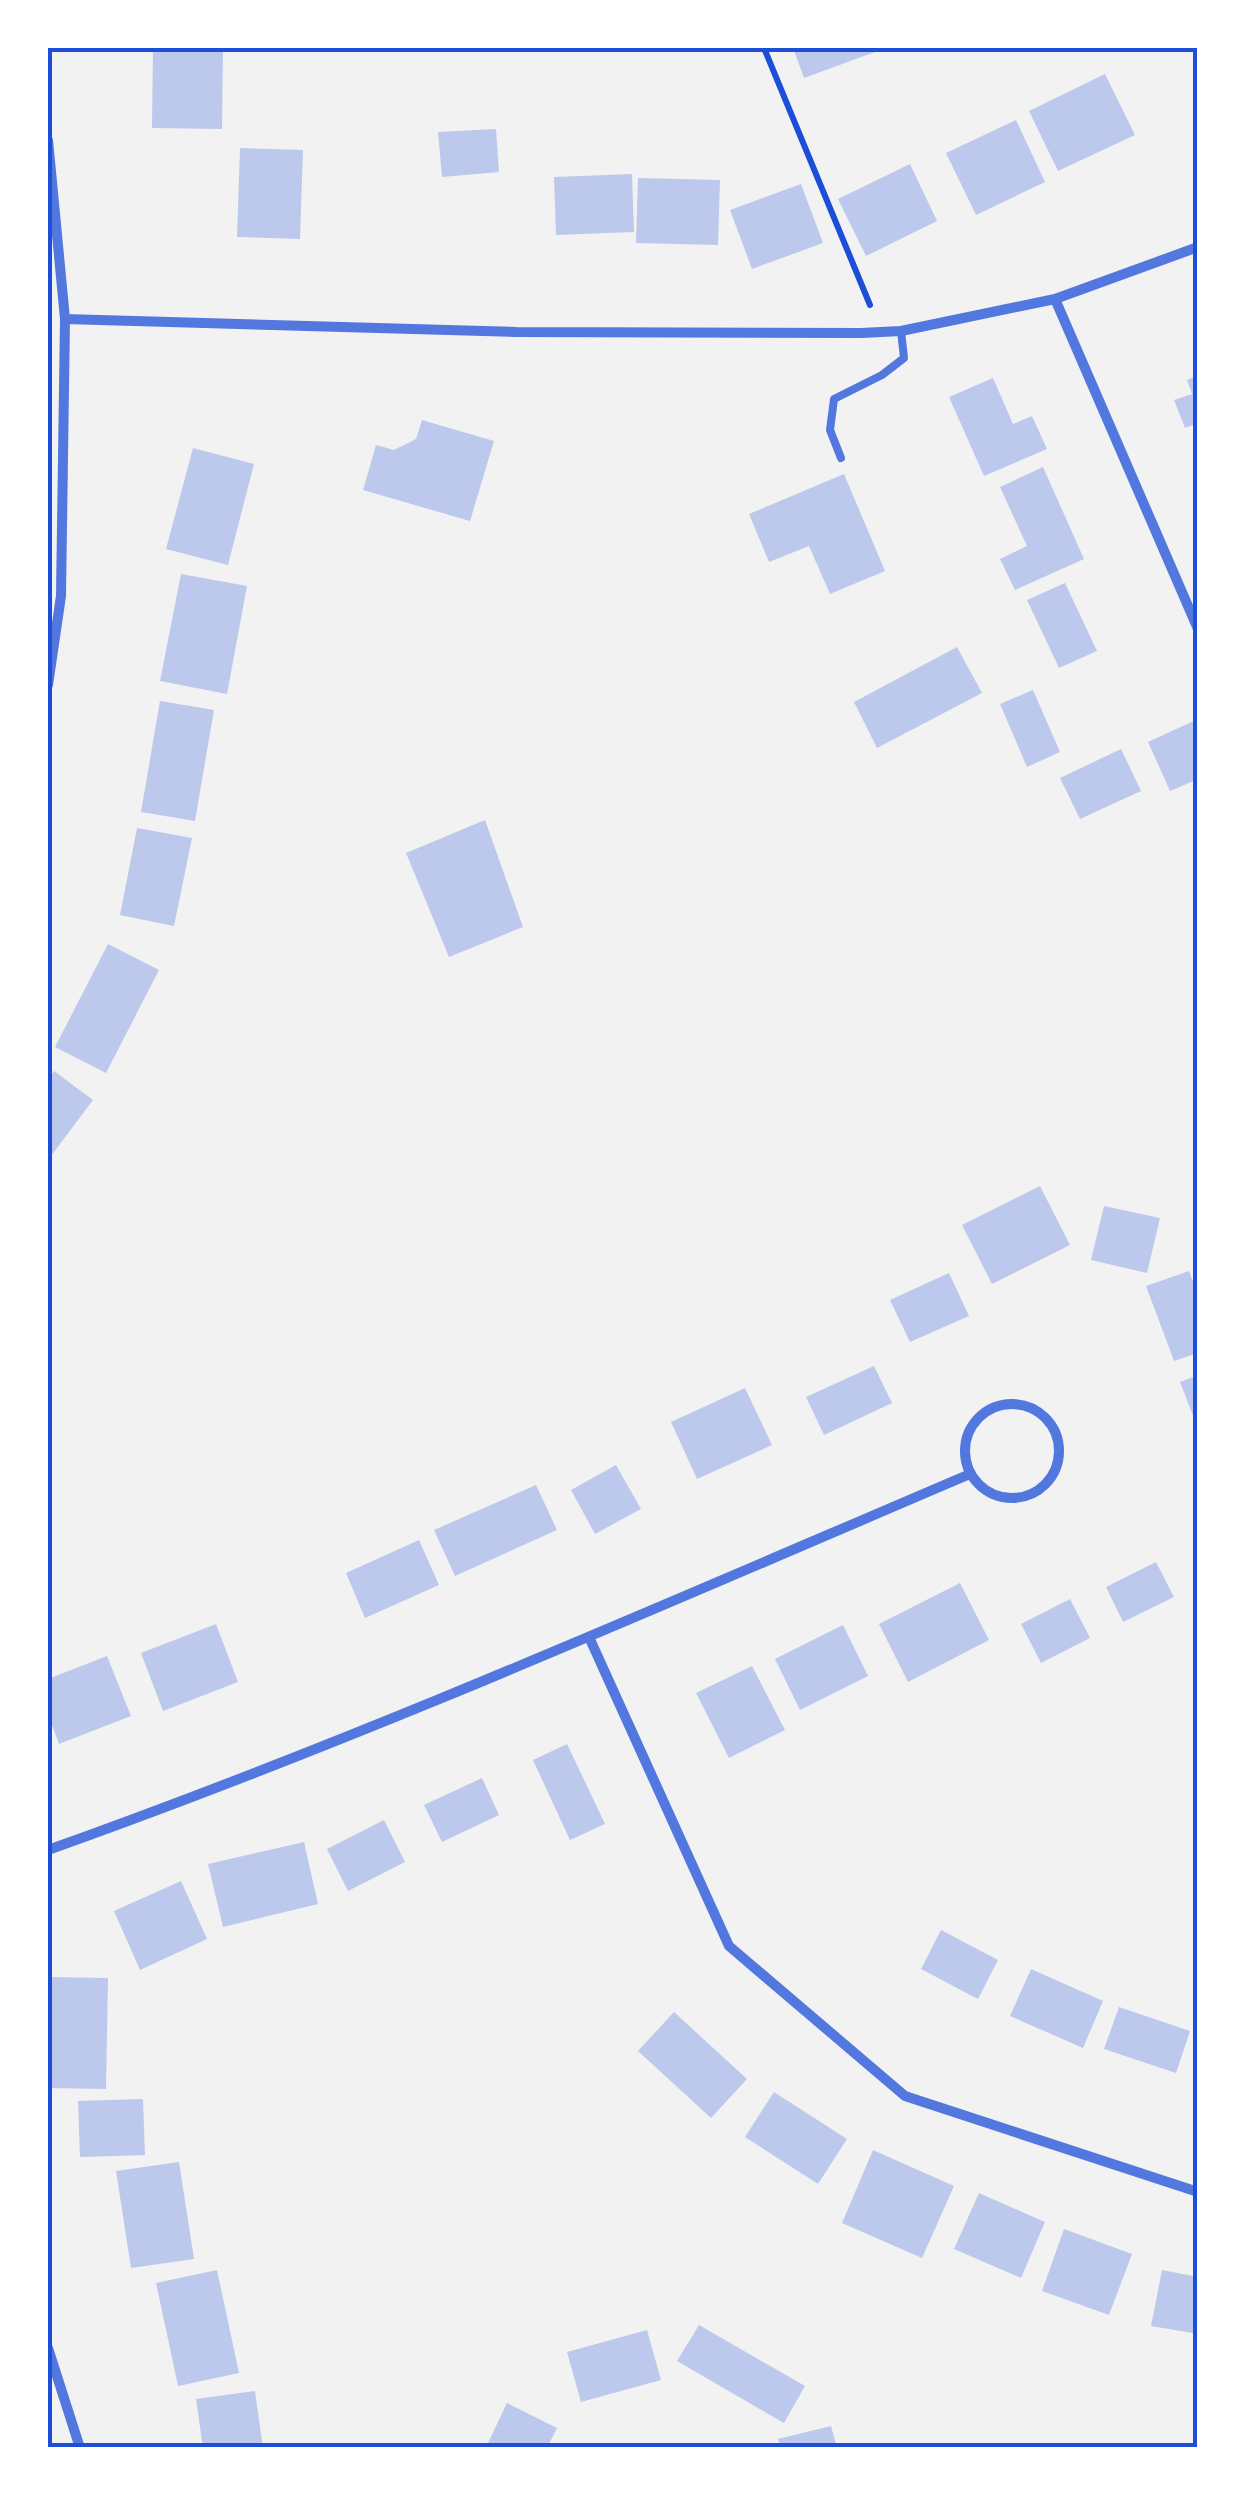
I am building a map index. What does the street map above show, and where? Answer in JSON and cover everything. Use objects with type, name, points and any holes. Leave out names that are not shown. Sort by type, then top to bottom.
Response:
[{"type":"street","points":[[48,140],[65,319],[61,596],[48,685]]},
{"type":"street","points":[[65,319],[516,332],[900,331],[1056,299],[1198,247]]},
{"type":"street","points":[[1056,299],[1198,628]]},
{"type":"street","points":[[1022,1405],[1037,1410],[1049,1422],[1059,1450],[1057,1466],[1050,1480],[1038,1490],[1024,1497],[994,1495],[980,1487],[970,1474],[965,1444],[979,1417],[992,1408],[1022,1405]]},
{"type":"street","points":[[48,1850],[164,1808],[589,1637],[970,1474]]},
{"type":"street","points":[[589,1637],[730,1946],[905,2096],[1198,2192]]},
{"type":"street","points":[[48,2348],[80,2448]]},
{"type":"lane","points":[[841,458],[830,430],[834,399],[882,375],[904,358],[900,331]]},
{"type":"path","points":[[764,48],[870,306],[900,331]]},
{"type":"building","points":[[153,48],[223,49],[222,129],[152,128]]},
{"type":"building","points":[[793,48],[886,48],[804,78]]},
{"type":"building","points":[[1105,74],[1135,135],[1058,171],[1029,111]]},
{"type":"building","points":[[1016,120],[1045,182],[976,215],[946,153]]},
{"type":"building","points":[[496,129],[499,172],[442,177],[438,132]]},
{"type":"building","points":[[240,148],[303,150],[300,239],[237,237]]},
{"type":"building","points":[[910,164],[937,221],[866,256],[838,199]]},
{"type":"building","points":[[632,174],[634,232],[556,235],[554,177]]},
{"type":"building","points":[[638,178],[720,180],[718,245],[636,243]]},
{"type":"building","points":[[801,184],[823,243],[752,269],[730,210]]},
{"type":"building","points":[[1198,375],[1198,423],[1185,428],[1174,400],[1192,394],[1187,380]]},
{"type":"building","points":[[993,378],[1013,424],[1032,416],[1047,449],[984,476],[949,397]]},
{"type":"building","points":[[422,420],[494,441],[470,521],[363,490],[376,445],[394,450],[416,439]]},
{"type":"building","points":[[193,448],[254,464],[228,565],[166,549]]},
{"type":"building","points":[[1043,467],[1084,559],[1015,590],[1000,559],[1027,546],[1000,487]]},
{"type":"building","points":[[844,474],[885,571],[830,594],[809,546],[769,562],[749,514]]},
{"type":"building","points":[[181,574],[247,586],[227,694],[160,681]]},
{"type":"building","points":[[1065,583],[1097,651],[1059,668],[1027,600]]},
{"type":"building","points":[[957,647],[982,693],[877,748],[854,702]]},
{"type":"building","points":[[1033,690],[1060,752],[1027,767],[1000,704]]},
{"type":"building","points":[[160,701],[214,710],[195,821],[141,812]]},
{"type":"building","points":[[1198,719],[1198,779],[1170,791],[1148,742]]},
{"type":"building","points":[[1121,749],[1141,791],[1080,819],[1060,778]]},
{"type":"building","points":[[485,820],[523,927],[449,957],[406,853]]},
{"type":"building","points":[[137,828],[192,838],[174,926],[120,915]]},
{"type":"building","points":[[108,944],[159,970],[106,1073],[55,1047]]},
{"type":"building","points":[[54,1071],[93,1100],[48,1160],[48,1081]]},
{"type":"building","points":[[1040,1186],[1070,1245],[992,1284],[962,1225]]},
{"type":"building","points":[[1104,1206],[1160,1218],[1147,1273],[1091,1260]]},
{"type":"building","points":[[1189,1271],[1198,1295],[1198,1353],[1174,1361],[1146,1286]]},
{"type":"building","points":[[949,1273],[969,1316],[910,1342],[890,1300]]},
{"type":"building","points":[[874,1366],[892,1403],[824,1435],[806,1397]]},
{"type":"building","points":[[1198,1375],[1198,1426],[1197,1426],[1180,1382]]},
{"type":"building","points":[[745,1388],[772,1445],[697,1479],[671,1422]]},
{"type":"building","points":[[616,1465],[641,1509],[595,1534],[571,1490]]},
{"type":"building","points":[[536,1485],[557,1530],[455,1576],[434,1530]]},
{"type":"building","points":[[419,1540],[439,1585],[365,1618],[346,1573]]},
{"type":"building","points":[[1156,1562],[1174,1597],[1123,1622],[1106,1587]]},
{"type":"building","points":[[960,1583],[989,1640],[908,1682],[879,1624]]},
{"type":"building","points":[[1070,1599],[1090,1638],[1041,1663],[1021,1624]]},
{"type":"building","points":[[216,1624],[238,1682],[163,1711],[141,1653]]},
{"type":"building","points":[[843,1625],[868,1676],[800,1710],[775,1659]]},
{"type":"building","points":[[107,1656],[131,1716],[59,1744],[48,1714],[48,1679]]},
{"type":"building","points":[[752,1666],[785,1730],[729,1758],[696,1693]]},
{"type":"building","points":[[567,1744],[605,1824],[570,1840],[533,1760]]},
{"type":"building","points":[[482,1778],[499,1815],[442,1842],[424,1805]]},
{"type":"building","points":[[384,1820],[405,1862],[348,1891],[327,1849]]},
{"type":"building","points":[[304,1842],[318,1904],[223,1927],[208,1864]]},
{"type":"building","points":[[181,1881],[207,1939],[140,1970],[114,1911]]},
{"type":"building","points":[[941,1930],[998,1960],[978,1999],[921,1969]]},
{"type":"building","points":[[1031,1969],[1103,2001],[1083,2048],[1010,2016]]},
{"type":"building","points":[[48,1977],[108,1978],[106,2089],[48,2088]]},
{"type":"building","points":[[1119,2007],[1190,2031],[1176,2073],[1104,2049]]},
{"type":"building","points":[[674,2012],[747,2079],[711,2118],[638,2051]]},
{"type":"building","points":[[774,2092],[847,2139],[818,2184],[745,2137]]},
{"type":"building","points":[[143,2099],[145,2155],[80,2157],[78,2101]]},
{"type":"building","points":[[873,2150],[954,2186],[922,2258],[842,2223]]},
{"type":"building","points":[[179,2162],[194,2259],[131,2268],[116,2171]]},
{"type":"building","points":[[979,2193],[1045,2222],[1021,2278],[954,2249]]},
{"type":"building","points":[[1064,2229],[1132,2254],[1109,2315],[1042,2291]]},
{"type":"building","points":[[217,2270],[239,2373],[178,2386],[156,2283]]},
{"type":"building","points":[[1162,2270],[1198,2277],[1198,2334],[1151,2326]]},
{"type":"building","points":[[699,2325],[805,2386],[784,2423],[677,2361]]},
{"type":"building","points":[[647,2330],[661,2380],[581,2402],[567,2352]]},
{"type":"building","points":[[255,2391],[263,2448],[203,2448],[196,2399]]},
{"type":"building","points":[[507,2403],[557,2428],[547,2448],[498,2448],[488,2443]]},
{"type":"building","points":[[831,2426],[837,2448],[781,2448],[778,2439]]}]
